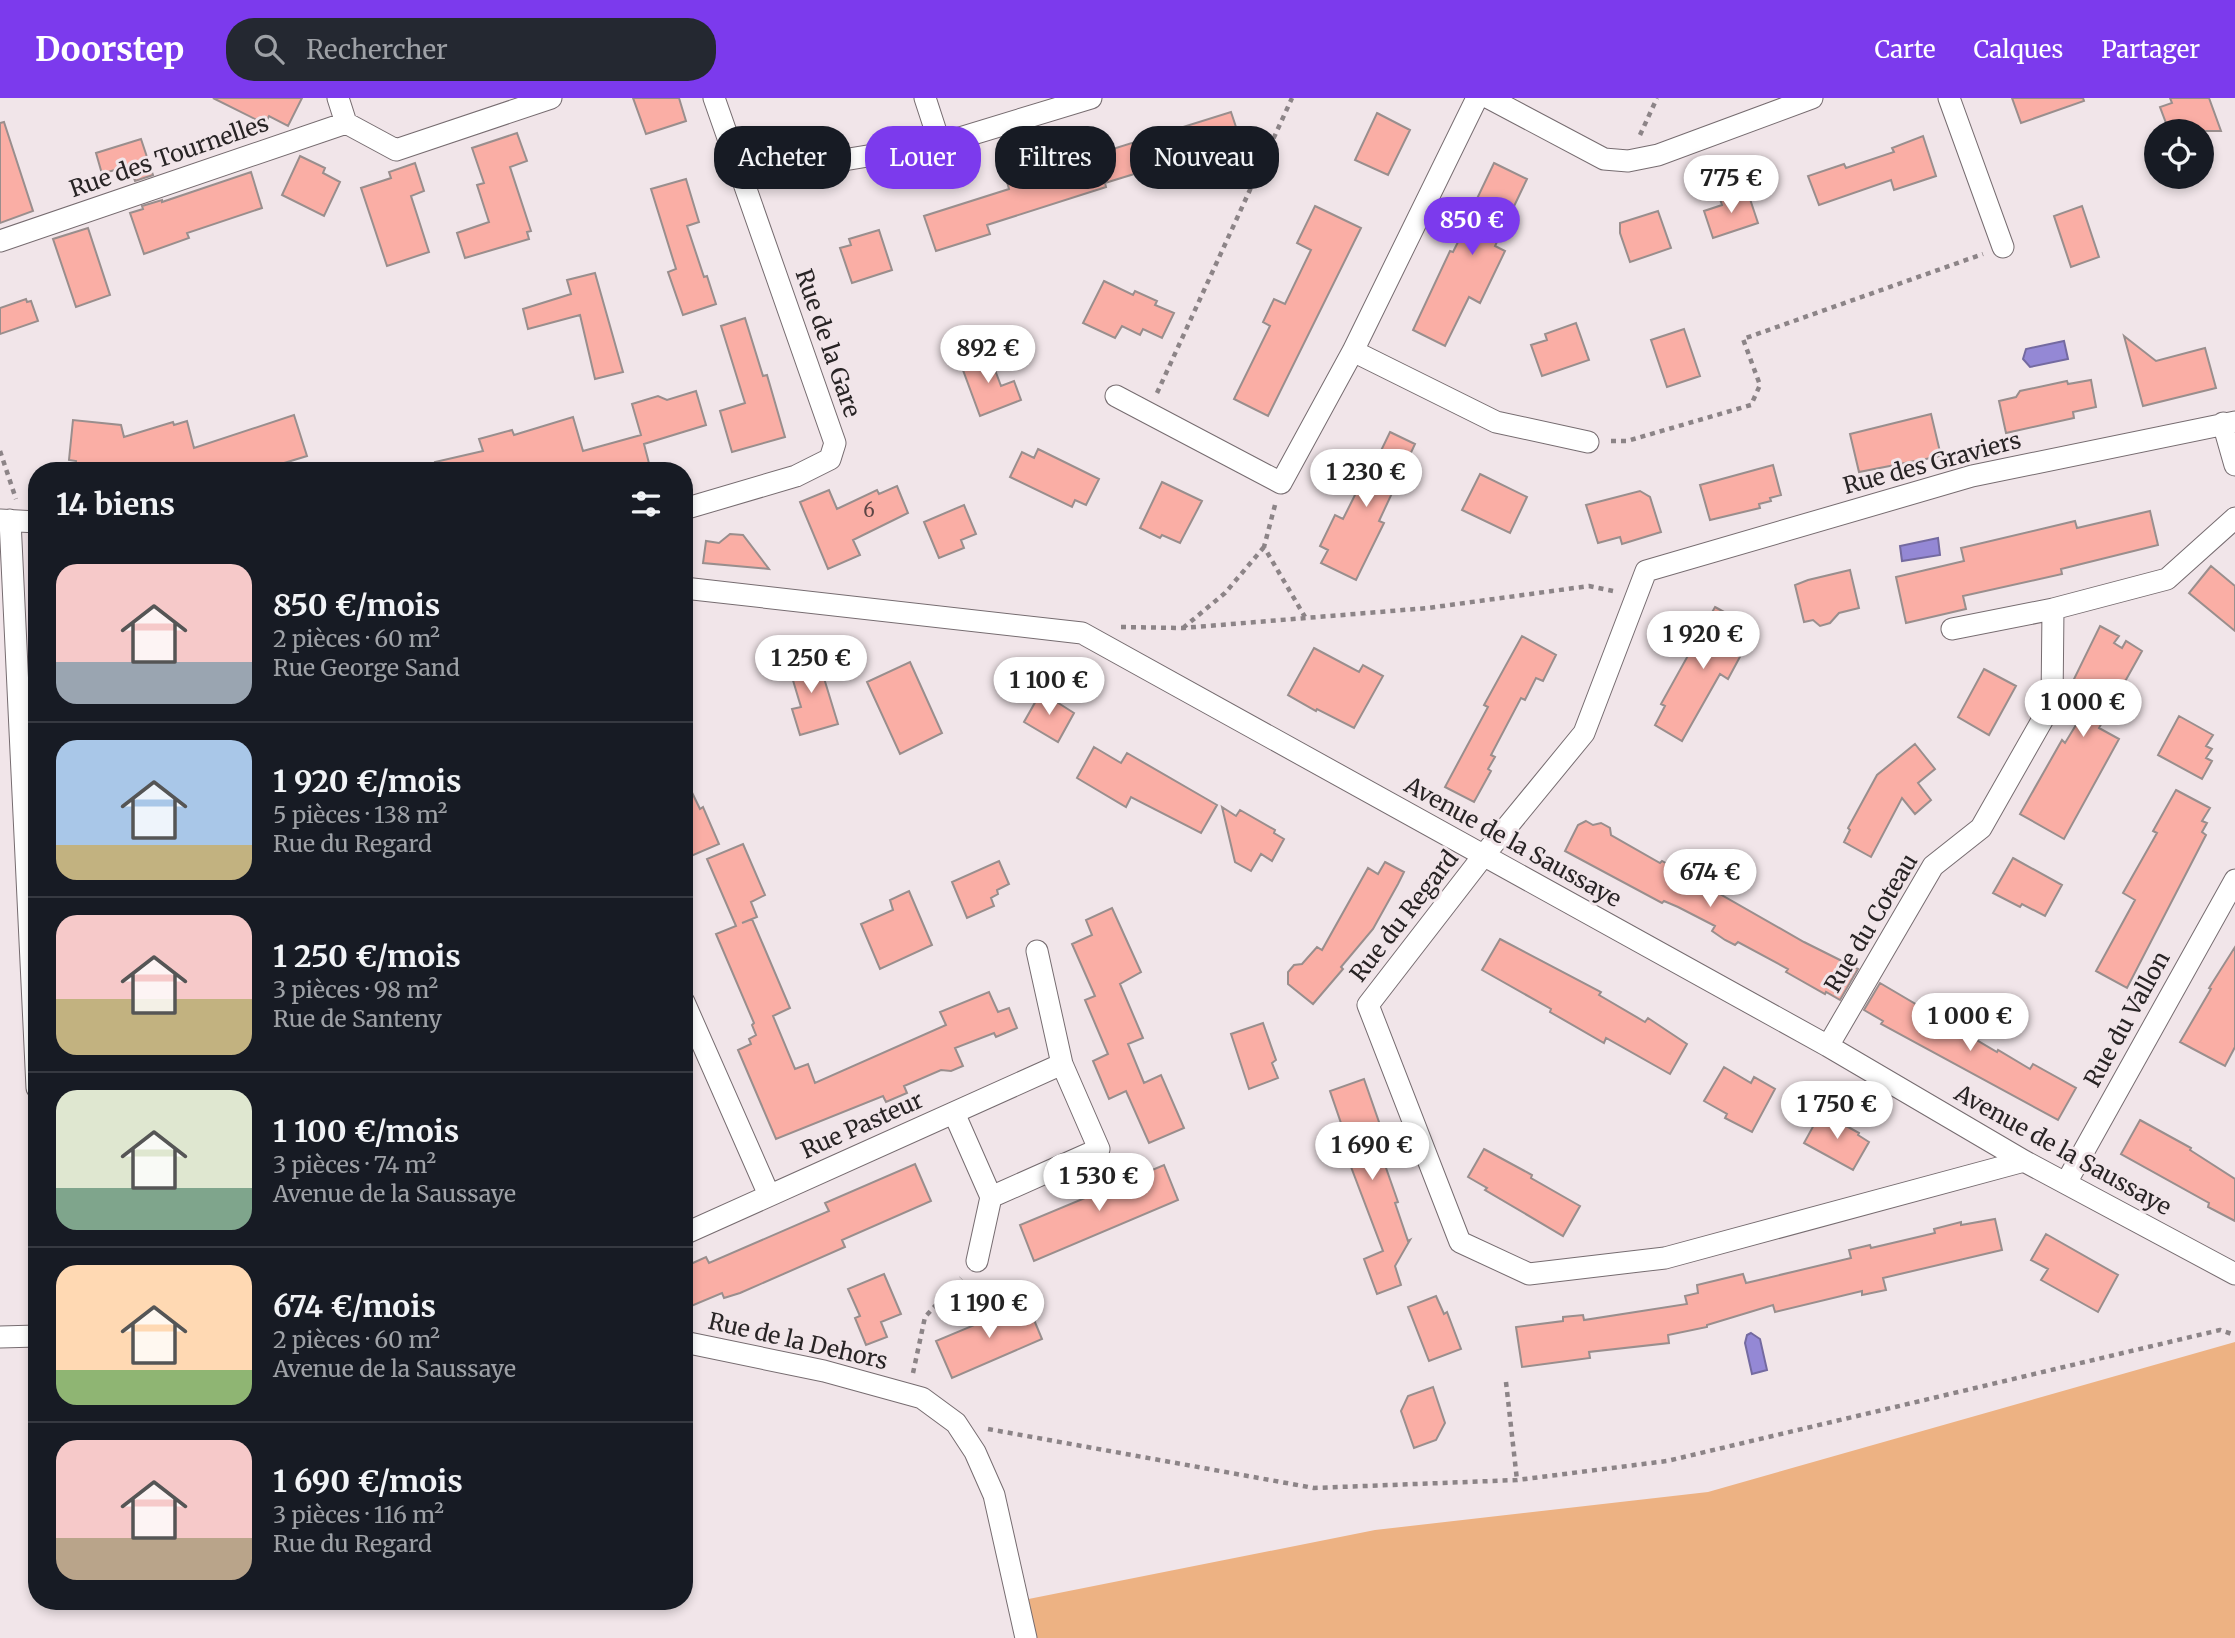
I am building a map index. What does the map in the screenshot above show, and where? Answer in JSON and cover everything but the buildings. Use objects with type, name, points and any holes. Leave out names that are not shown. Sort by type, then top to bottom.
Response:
[{"type":"street","points":[[338,98],[346,123],[396,150],[551,98]]},
{"type":"street","name":"Rue de la Gare","points":[[714,98],[724,126]]},
{"type":"street","points":[[925,98],[934,126]]},
{"type":"street","points":[[981,132],[1091,98]]},
{"type":"street","points":[[1116,396],[1281,483],[1353,351],[1477,98]]},
{"type":"street","points":[[1489,98],[1604,159],[1628,161],[1658,155],[1812,98]]},
{"type":"street","points":[[1949,98],[2003,247]]},
{"type":"street","name":"Rue des Tournelles","points":[[0,241],[346,123]]},
{"type":"street","name":"Rue de la Gare","points":[[693,506],[796,476],[830,460],[835,443],[745,189]]},
{"type":"street","points":[[1353,351],[1496,422],[1588,442]]},
{"type":"street","points":[[2229,422],[2235,465]]},
{"type":"street","name":"Rue des Graviers","points":[[1646,571],[1972,476],[2229,422]]},
{"type":"street","points":[[1952,629],[2053,609],[2167,579],[2235,518]]},
{"type":"street","points":[[28,521],[5,520],[28,928]]},
{"type":"street","name":"Rue du Regard","points":[[1646,571],[1584,733],[1483,855],[1368,1005],[1460,1242],[1529,1273],[1665,1258],[2024,1161]]},
{"type":"street","name":"Avenue de la Saussaye","points":[[693,589],[1082,633],[1828,1046],[2024,1161],[2235,1274]]},
{"type":"street","name":"Rue du Coteau","points":[[1828,1046],[1933,866],[1981,828],[2052,704],[2053,609]]},
{"type":"street","name":"Rue du Vallon","points":[[2066,1183],[2235,880]]},
{"type":"street","points":[[991,1197],[1099,1149],[1062,1064],[1037,951]]},
{"type":"street","points":[[693,1022],[769,1195]]},
{"type":"street","name":"Rue Pasteur","points":[[693,1230],[1062,1064]]},
{"type":"street","points":[[954,1113],[991,1197],[977,1261]]},
{"type":"street","points":[[0,1337],[28,1336]]},
{"type":"street","name":"Rue de la Dehors","points":[[693,1344],[824,1371],[922,1398],[956,1423],[975,1452],[994,1496],[1026,1638]]},
{"type":"path","points":[[1148,413],[1292,98]]},
{"type":"path","points":[[1628,161],[1657,98]]},
{"type":"path","points":[[1588,442],[1627,441],[1751,405],[1760,385],[1743,339],[2003,247]]},
{"type":"path","points":[[0,451],[16,497],[5,520]]},
{"type":"path","points":[[1182,628],[1224,593],[1264,547],[1281,483]]},
{"type":"path","points":[[1264,547],[1305,617]]},
{"type":"path","points":[[1082,633],[1117,627],[1182,628],[1428,608],[1589,586],[1636,596]]},
{"type":"path","points":[[908,1394],[925,1317],[977,1261]]},
{"type":"path","points":[[956,1423],[1314,1488],[1517,1480],[1667,1461],[2220,1330],[2235,1335]]},
{"type":"path","points":[[1506,1382],[1517,1480]]},
{"type":"shaded area","points":[[2064,341],[2068,359],[2030,367],[2023,359],[2026,349]]},
{"type":"shaded area","points":[[1938,538],[1940,555],[1902,561],[1900,546]]},
{"type":"shaded area","points":[[1751,1333],[1760,1339],[1767,1370],[1752,1374],[1745,1343],[1747,1335]]},
{"type":"shaded area","points":[[2235,1342],[2235,1638],[1024,1638],[1013,1602],[1375,1530],[1708,1492]]}]
